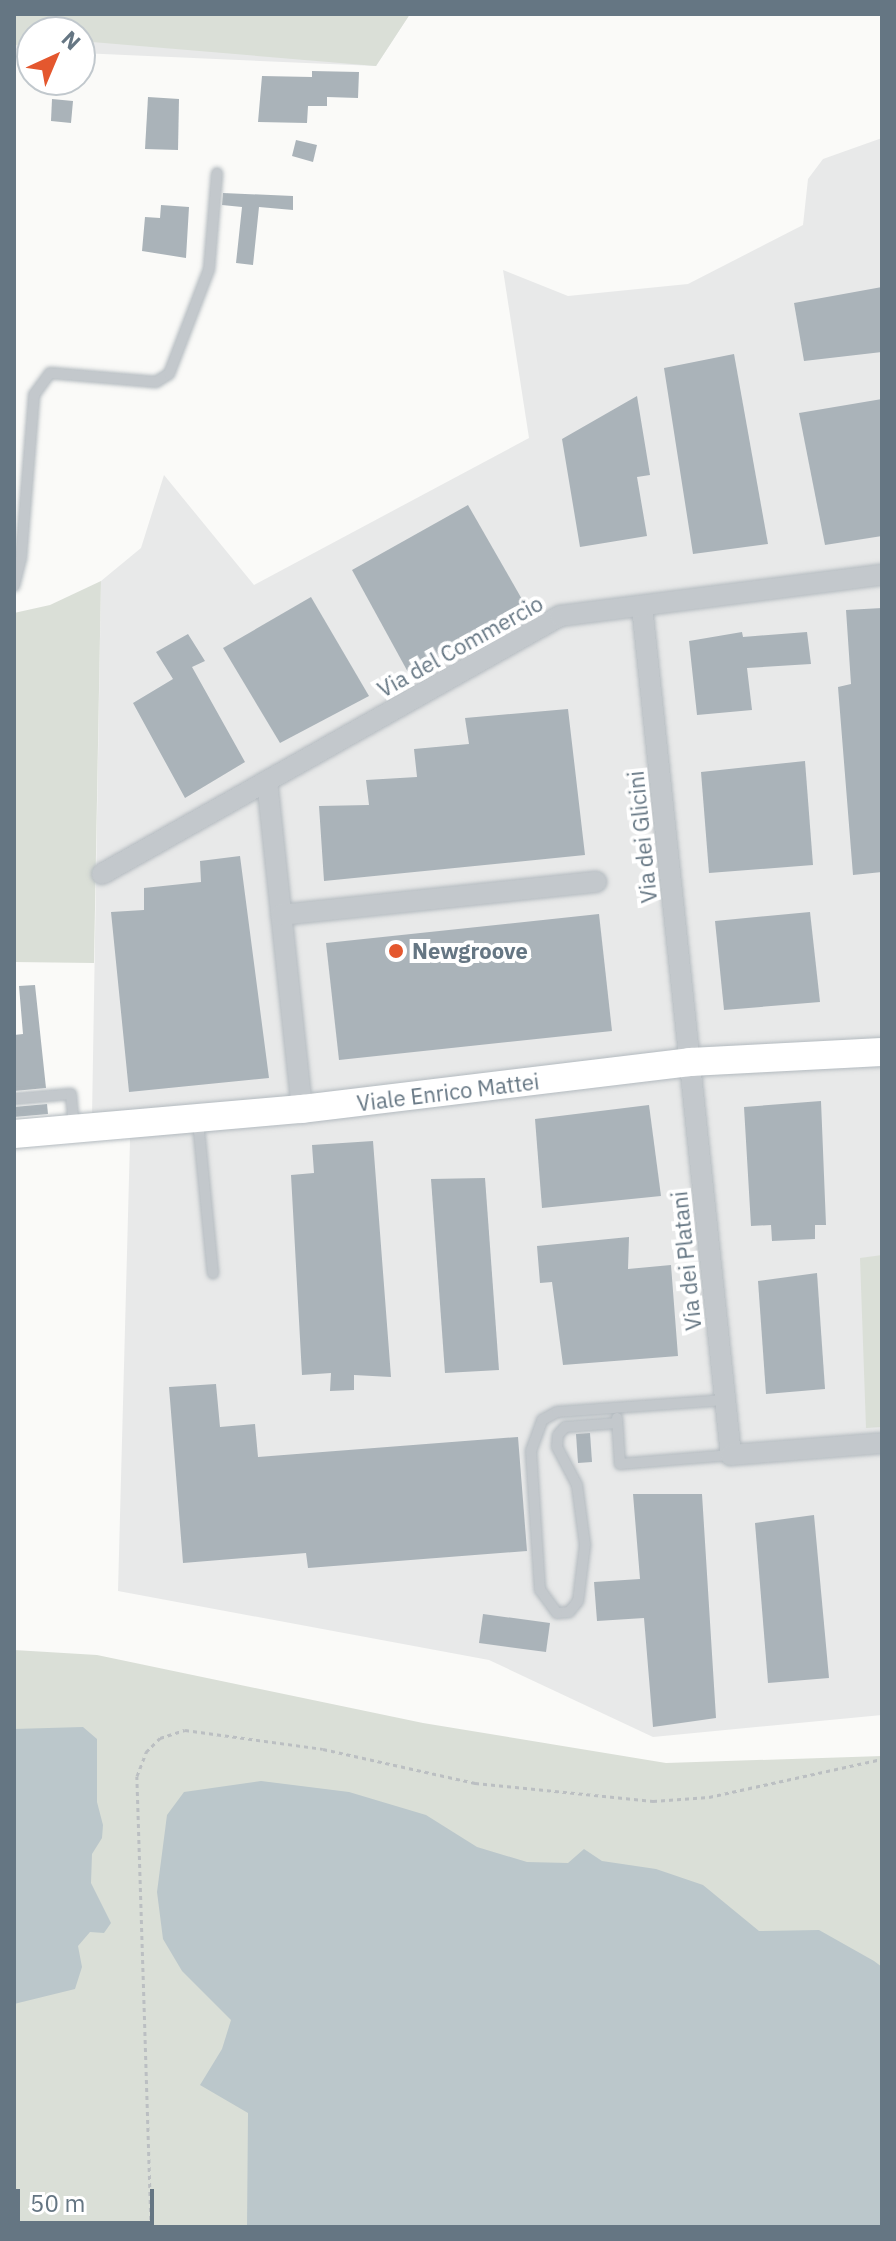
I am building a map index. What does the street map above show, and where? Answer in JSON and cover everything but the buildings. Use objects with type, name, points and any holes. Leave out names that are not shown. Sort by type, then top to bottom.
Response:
[{"type":"street","name":"Via del Commercio","points":[[102,874],[560,616],[882,575]]},
{"type":"street","name":"Via dei Glicini","points":[[642,606],[690,1062]]},
{"type":"street","points":[[267,781],[302,1109]]},
{"type":"street","points":[[281,915],[596,882]]},
{"type":"street","name":"Viale Enrico Mattei","points":[[14,1134],[302,1109],[690,1062],[882,1052]]},
{"type":"street","name":"Via dei Platani","points":[[690,1062],[731,1455]]},
{"type":"street","points":[[731,1455],[882,1443]]},
{"type":"lane","points":[[14,586],[21,558],[34,395],[50,373],[156,382],[169,374],[209,269],[217,173]]},
{"type":"lane","points":[[14,1099],[71,1094],[74,1129]]},
{"type":"lane","points":[[198,1119],[213,1273]]},
{"type":"lane","points":[[617,1423],[565,1427],[558,1435],[557,1447],[577,1485],[585,1545],[578,1601],[569,1612],[557,1613],[540,1590],[531,1451],[535,1432],[557,1412],[725,1400]]},
{"type":"lane","points":[[616,1408],[620,1464],[731,1455]]},
{"type":"path","points":[[151,2227],[137,1776],[146,1752],[160,1738],[185,1730],[323,1749],[475,1783],[653,1801],[709,1797],[882,1759]]},
{"type":"shaded area","points":[[14,14],[410,14],[376,66],[96,54],[96,16],[16,16],[14,50]]},
{"type":"shaded area","points":[[14,14],[410,14],[376,66],[96,42],[96,16],[16,16],[14,45]]},
{"type":"shaded area","points":[[882,138],[882,1715],[653,1737],[489,1660],[118,1591],[130,1140],[128,1115],[92,1117],[101,581],[141,548],[164,475],[254,585],[529,438],[503,270],[568,296],[688,284],[803,225],[808,179],[823,159]]},
{"type":"shaded area","points":[[101,581],[94,963],[14,962],[14,613],[50,605]]},
{"type":"shaded area","points":[[882,1255],[882,1427],[866,1428],[860,1258]]},
{"type":"shaded area","points":[[14,1650],[97,1655],[423,1723],[666,1763],[882,1756],[882,2227],[14,2227]]},
{"type":"shaded area","points":[[83,1727],[97,1739],[97,1802],[103,1825],[102,1838],[92,1854],[91,1883],[111,1923],[104,1933],[90,1932],[78,1946],[82,1967],[75,1989],[14,2004],[14,1729]]},
{"type":"shaded area","points":[[261,1781],[349,1792],[426,1815],[477,1847],[527,1862],[568,1863],[584,1849],[602,1861],[656,1869],[703,1885],[759,1931],[819,1930],[874,1961],[882,1967],[882,2227],[247,2227],[248,2113],[200,2085],[222,2049],[231,2020],[182,1971],[163,1939],[157,1892],[167,1815],[184,1792]]},
{"type":"place","name":"Newgroove","points":[[396,951]]}]
